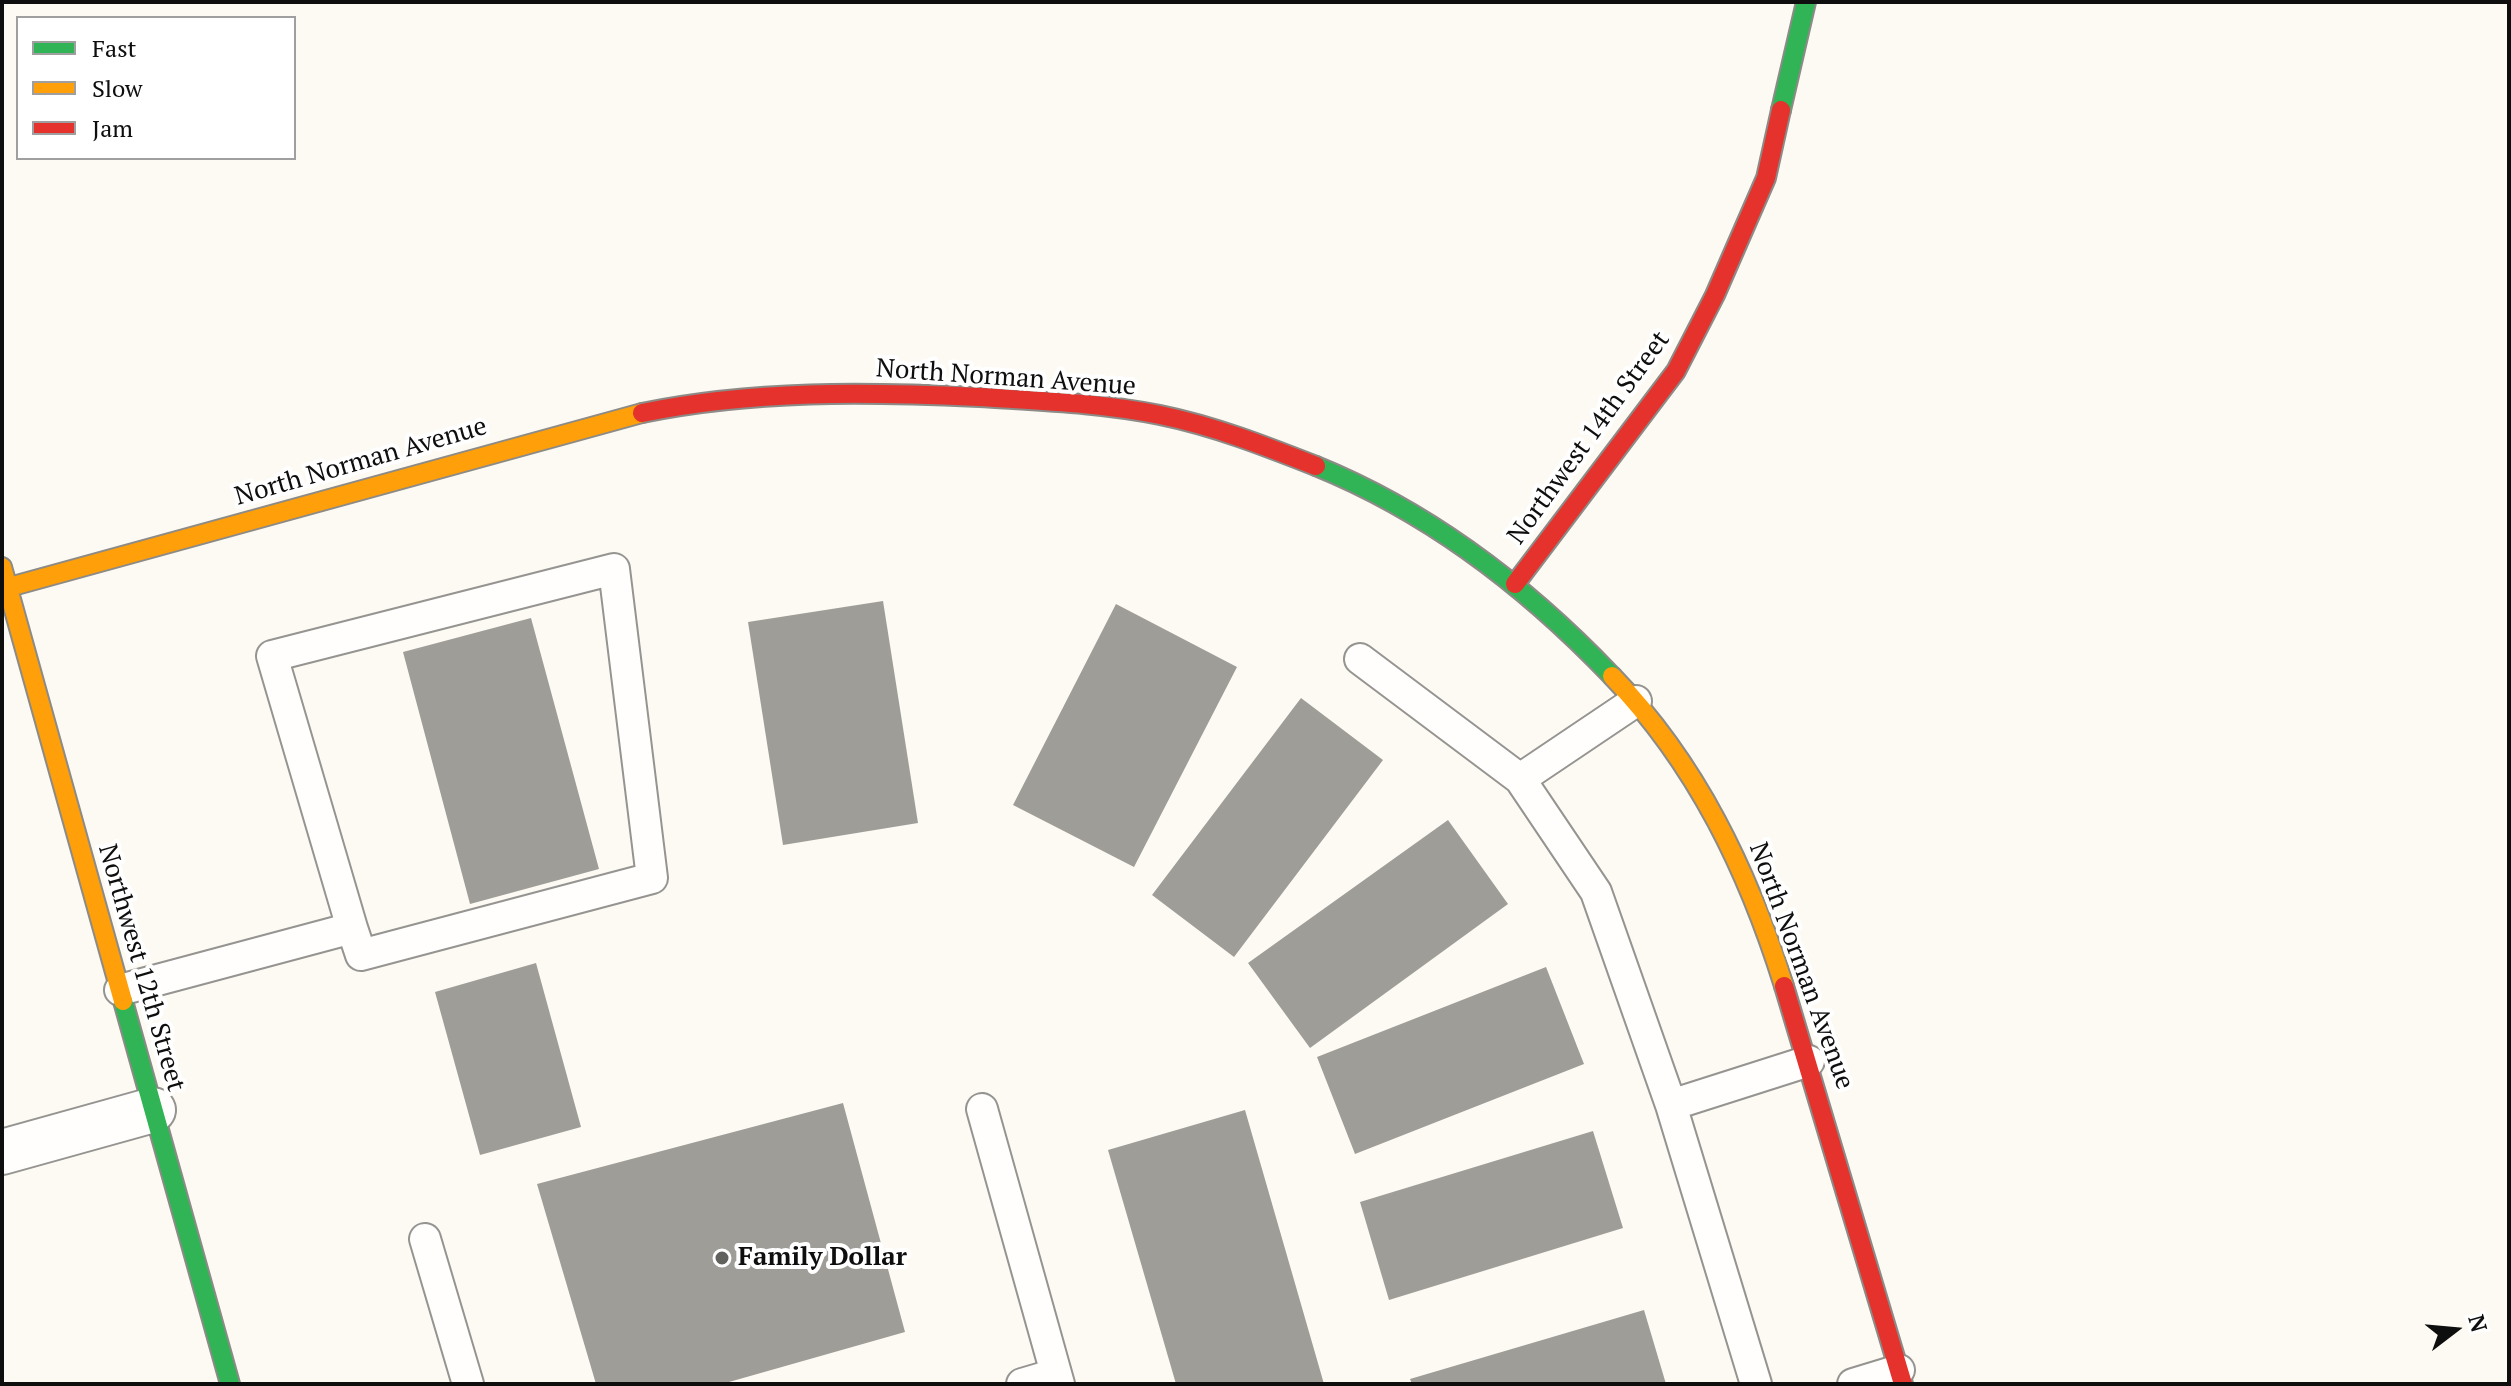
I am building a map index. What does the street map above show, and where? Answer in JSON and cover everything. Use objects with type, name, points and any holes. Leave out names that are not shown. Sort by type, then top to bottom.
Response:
[{"type":"street","name":"Northwest 14th Street","points":[[1515,584],[1676,371],[1715,295],[1766,178],[1806,2]]},
{"type":"street","name":"North Norman Avenue","points":[[5,588],[590,425],[705,401],[807,393],[1043,401],[1160,415],[1248,440],[1338,475],[1449,535],[1515,584],[1618,676],[1686,766],[1735,852],[1809,1061],[1901,1377]]},
{"type":"street","name":"Northwest 12th Street","points":[[2,567],[5,588],[230,1384]]},
{"type":"street","points":[[2,1152],[153,1110]]},
{"type":"lane","points":[[614,569],[652,878],[361,955],[352,928],[272,656],[614,569]]},
{"type":"lane","points":[[1360,659],[1520,779],[1596,892],[1671,1105],[1756,1384]]},
{"type":"lane","points":[[1520,779],[1636,701]]},
{"type":"lane","points":[[120,990],[352,928]]},
{"type":"lane","points":[[1671,1105],[1809,1061]]},
{"type":"lane","points":[[982,1109],[1058,1379],[1022,1384]]},
{"type":"lane","points":[[425,1239],[468,1384]]},
{"type":"lane","points":[[1853,1384],[1901,1377]]},
{"type":"building","points":[[883,601],[918,823],[783,845],[748,622]]},
{"type":"building","points":[[1116,604],[1237,667],[1134,867],[1013,805]]},
{"type":"building","points":[[531,618],[599,869],[470,904],[403,652]]},
{"type":"building","points":[[1301,698],[1383,760],[1234,957],[1152,895]]},
{"type":"building","points":[[1448,820],[1508,904],[1310,1048],[1248,963]]},
{"type":"building","points":[[536,963],[581,1127],[480,1155],[435,992]]},
{"type":"building","points":[[1546,967],[1584,1064],[1355,1154],[1317,1057]]},
{"type":"building","name":"Family Dollar","points":[[843,1103],[905,1332],[722,1384],[596,1384],[537,1184]]},
{"type":"building","points":[[1245,1110],[1324,1384],[1176,1384],[1108,1150]]},
{"type":"building","points":[[1593,1131],[1623,1228],[1389,1300],[1360,1202]]},
{"type":"building","points":[[1644,1310],[1666,1384],[1412,1384],[1410,1379]]},
{"type":"traffic: fast","points":[[1781,110],[1806,2]]},
{"type":"traffic: fast","points":[[1316,466],[1398,506],[1475,555],[1546,613],[1612,676]]},
{"type":"traffic: fast","points":[[123,1001],[230,1384]]},
{"type":"traffic: slow","points":[[2,589],[642,413]]},
{"type":"traffic: slow","points":[[2,567],[123,1001]]},
{"type":"traffic: slow","points":[[1612,676],[1670,745],[1716,821],[1754,901],[1784,986]]},
{"type":"traffic: jam","points":[[1515,584],[1676,371],[1715,295],[1766,178],[1781,110]]},
{"type":"traffic: jam","points":[[642,413],[726,400],[810,394],[936,395],[1070,403],[1138,411],[1200,425],[1316,466]]},
{"type":"traffic: jam","points":[[1784,986],[1903,1384]]},
{"type":"place","name":"Family Dollar","points":[[722,1258]]}]
